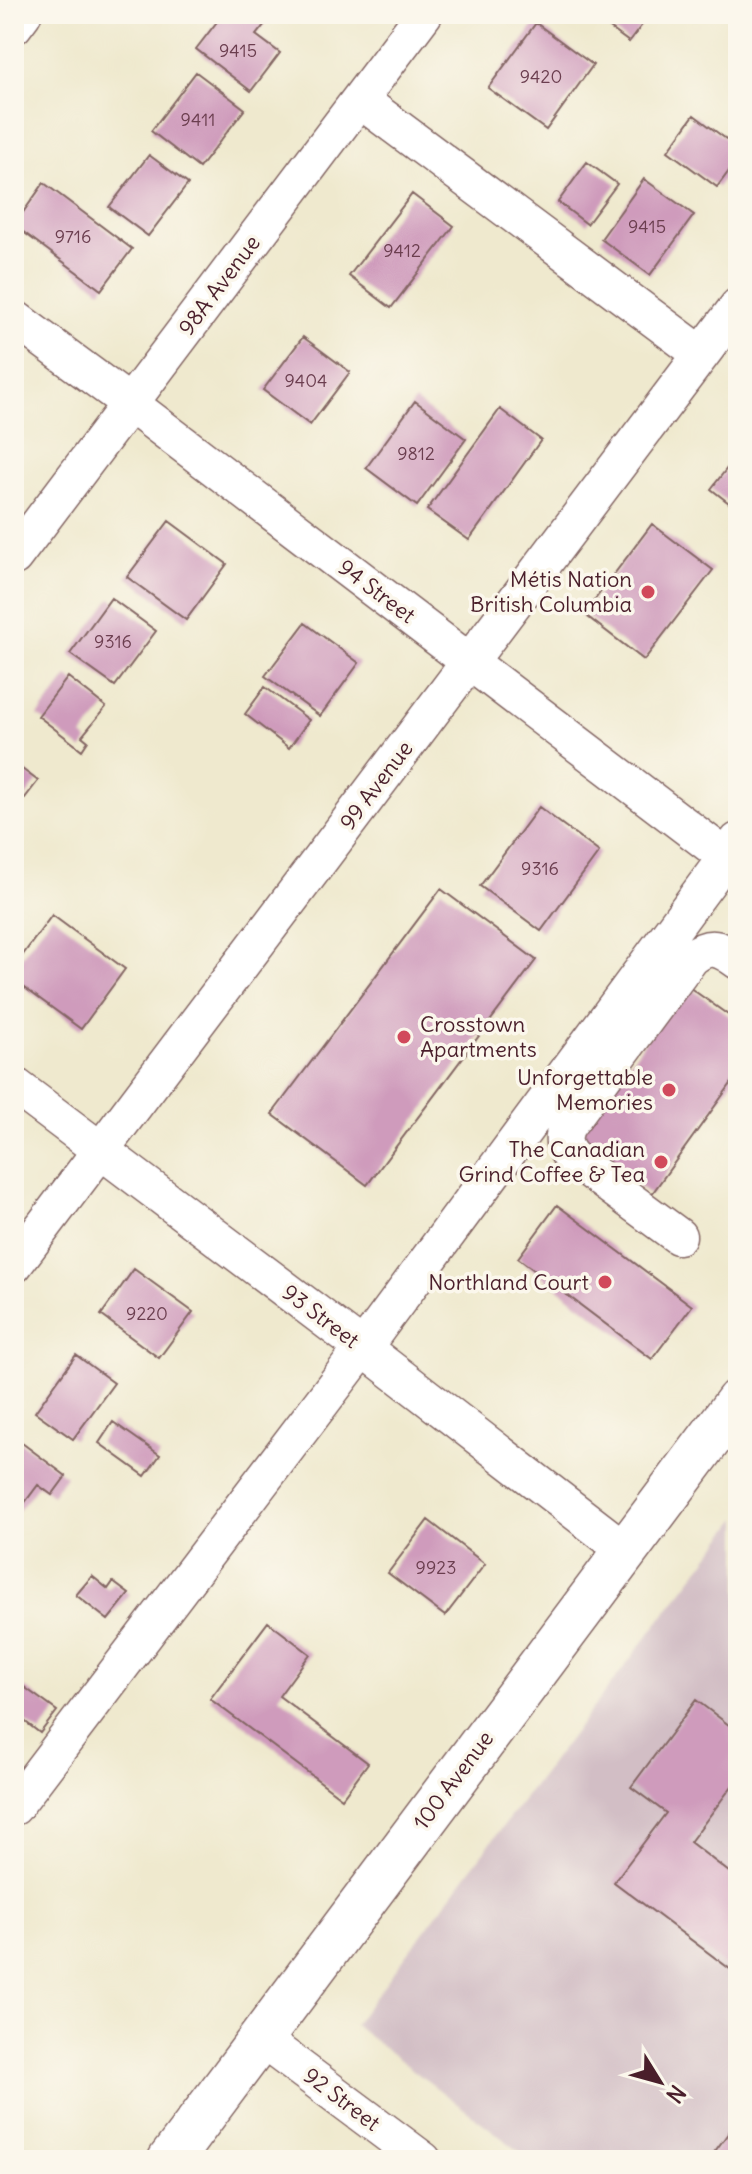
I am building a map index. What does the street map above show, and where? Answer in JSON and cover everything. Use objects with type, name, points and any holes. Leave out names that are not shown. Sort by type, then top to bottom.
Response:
[{"type":"main road","name":"100 Avenue","points":[[170,2160],[738,1401]]},
{"type":"street","points":[[14,26],[23,14]]},
{"type":"street","name":"98A Avenue","points":[[14,557],[424,14]]},
{"type":"street","points":[[360,100],[701,354]]},
{"type":"street","name":"99 Avenue","points":[[14,1265],[738,306]]},
{"type":"street","name":"94 Street","points":[[14,318],[469,661],[734,855]]},
{"type":"street","points":[[14,1807],[734,855]]},
{"type":"street","points":[[678,1236],[571,1157],[563,1147],[563,1136],[566,1127],[691,958],[708,948],[719,949],[738,961]]},
{"type":"street","name":"93 Street","points":[[14,1085],[625,1550]]},
{"type":"street","name":"92 Street","points":[[261,2039],[423,2160]]},
{"type":"shaded area","points":[[738,1518],[738,2160],[531,2160],[354,2025]]},
{"type":"building","points":[[223,14],[273,14],[256,35],[280,53],[251,91],[196,49]]},
{"type":"building","points":[[591,14],[650,14],[629,42]]},
{"type":"building","points":[[536,23],[593,65],[546,130],[488,88]]},
{"type":"building","points":[[196,72],[245,109],[199,168],[151,131]]},
{"type":"building","points":[[694,115],[738,148],[738,159],[717,187],[668,151]]},
{"type":"building","points":[[149,155],[188,184],[148,236],[109,207]]},
{"type":"building","points":[[587,162],[617,184],[587,224],[558,202]]},
{"type":"building","points":[[644,179],[694,215],[650,275],[601,239]]},
{"type":"building","points":[[44,183],[132,249],[101,290],[14,225]]},
{"type":"building","points":[[412,194],[454,226],[391,308],[349,276]]},
{"type":"building","points":[[303,337],[350,372],[310,425],[263,390]]},
{"type":"building","points":[[415,401],[466,439],[417,506],[366,468]]},
{"type":"building","points":[[500,409],[541,440],[469,540],[427,510]]},
{"type":"building","points":[[738,454],[738,510],[711,489]]},
{"type":"building","points":[[169,521],[227,564],[186,620],[127,577]]},
{"type":"building","name":"Métis Nation British Columbia","points":[[652,524],[713,570],[644,660],[584,614]]},
{"type":"building","points":[[111,598],[156,631],[115,686],[70,654]]},
{"type":"building","points":[[305,623],[359,663],[320,716],[265,676]]},
{"type":"building","points":[[68,677],[106,707],[82,736],[88,741],[82,750],[38,716]]},
{"type":"building","points":[[265,687],[309,720],[289,748],[245,714]]},
{"type":"building","points":[[14,763],[38,781],[14,812]]},
{"type":"building","points":[[539,807],[599,852],[541,931],[480,886]]},
{"type":"building","name":"Crosstown Apartments","points":[[441,889],[536,960],[367,1185],[272,1114]]},
{"type":"building","points":[[52,915],[125,969],[81,1029],[14,980],[14,967]]},
{"type":"building","points":[[686,985],[738,1022],[738,1074],[651,1195],[574,1140]]},
{"type":"building","name":"Northland Court","points":[[557,1205],[692,1306],[652,1359],[518,1258]]},
{"type":"building","points":[[134,1269],[193,1312],[159,1358],[101,1315]]},
{"type":"building","points":[[76,1355],[114,1383],[73,1439],[35,1412]]},
{"type":"building","points":[[113,1422],[160,1455],[145,1476],[99,1443]]},
{"type":"building","points":[[14,1437],[66,1476],[52,1495],[38,1485],[14,1517]]},
{"type":"building","points":[[428,1520],[485,1564],[445,1616],[388,1573]]},
{"type":"building","points":[[92,1576],[108,1589],[113,1582],[129,1594],[108,1620],[76,1595]]},
{"type":"building","points":[[268,1622],[310,1654],[279,1696],[368,1763],[342,1798],[210,1699]]},
{"type":"building","points":[[20,1684],[57,1711],[40,1733],[14,1713],[14,1692]]},
{"type":"building","points":[[696,1700],[738,1732],[738,1778],[690,1842],[738,1879],[738,1975],[614,1882],[666,1813],[631,1787]]},
{"type":"building","points":[[738,2120],[738,2160],[710,2158]]},
{"type":"place","name":"Métis Nation British Columbia","points":[[648,592]]},
{"type":"place","name":"Crosstown Apartments","points":[[404,1037]]},
{"type":"place","name":"Unforgettable Memories","points":[[669,1090]]},
{"type":"place","name":"The Canadian Grind Coffee & Tea","points":[[661,1162]]},
{"type":"place","name":"Northland Court","points":[[605,1282]]}]
